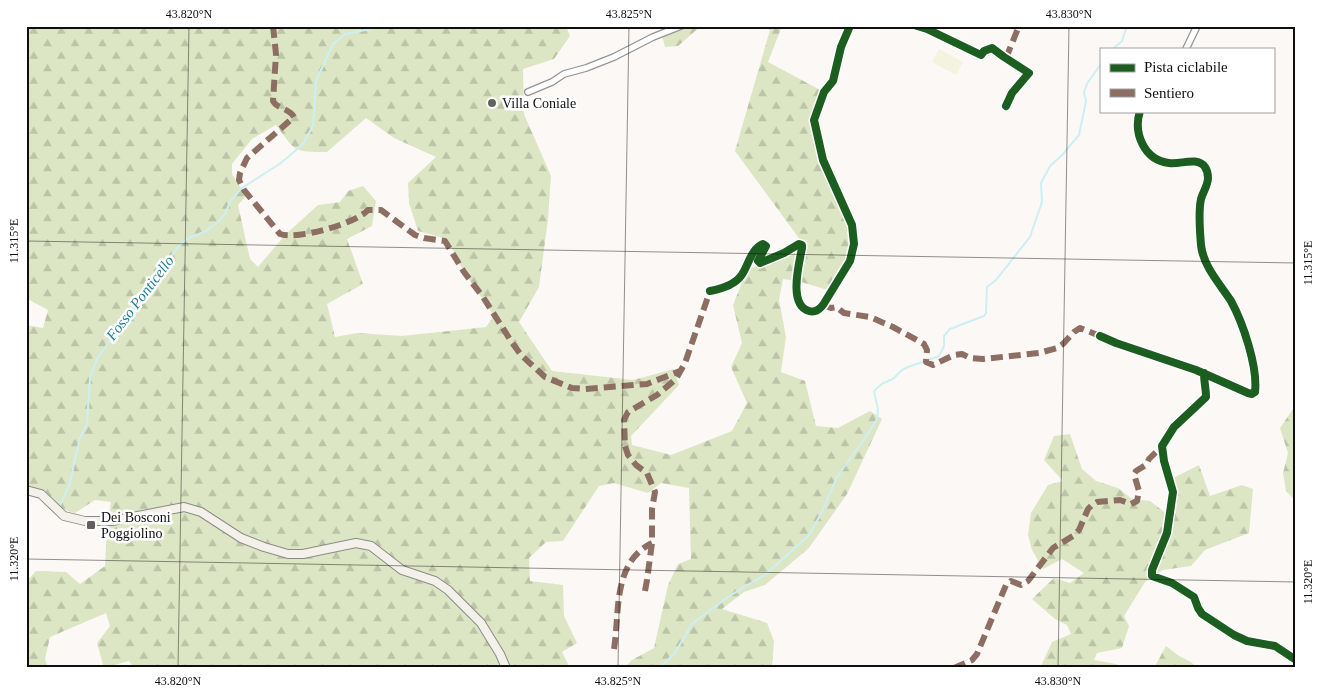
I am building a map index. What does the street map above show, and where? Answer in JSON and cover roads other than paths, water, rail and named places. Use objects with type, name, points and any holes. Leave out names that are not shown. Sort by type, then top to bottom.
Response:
[{"type":"main road","points":[[26,490],[41,494],[64,516],[85,522],[112,521],[184,507],[201,512],[241,538],[288,554],[303,554],[356,543],[371,546],[402,570],[435,581],[448,590],[481,623],[500,654],[506,668]]},
{"type":"street","points":[[528,92],[552,82],[564,74],[614,57],[653,37],[682,26]]},
{"type":"street","points":[[710,291],[721,289],[736,282],[743,274],[753,252],[760,245],[766,246],[758,261],[760,263],[784,253],[799,244],[802,245],[802,248],[797,277],[797,299],[801,307],[814,312],[823,306],[850,260],[854,244],[852,225],[824,160],[814,120],[824,92],[833,81],[840,47],[850,26]]},
{"type":"street","points":[[917,26],[981,55],[984,51],[992,48],[1029,73],[1012,93],[1006,106]]},
{"type":"street","points":[[1186,48],[1197,26]]},
{"type":"street","points":[[1100,336],[1204,373],[1248,393],[1256,392],[1254,370],[1241,322],[1231,302],[1208,267],[1201,247],[1201,202],[1208,183],[1207,170],[1202,164],[1195,162],[1167,163],[1148,153],[1137,130],[1140,112]]},
{"type":"street","points":[[1204,373],[1206,397],[1174,427],[1162,446],[1164,461],[1173,492],[1166,533],[1152,570],[1152,576],[1172,583],[1194,597],[1202,614],[1234,635],[1247,641],[1275,646],[1296,660]]},
{"type":"waterway","name":"Fosso Ponticello","points":[[59,507],[69,486],[80,438],[87,424],[90,378],[97,359],[109,342],[113,332],[124,325],[144,297],[152,280],[180,245],[187,239],[206,231],[219,221],[225,214],[231,200],[242,188],[281,163],[303,144],[313,126],[316,81],[333,44],[345,34],[370,29],[374,26]]},
{"type":"waterway","points":[[1114,48],[1122,41],[1127,26]]},
{"type":"waterway","points":[[659,668],[675,653],[692,624],[728,597],[766,574],[809,535],[821,514],[837,477],[877,419],[878,409],[874,392],[876,389],[883,383],[893,379],[902,370],[939,356],[944,346],[944,336],[950,329],[984,316],[986,313],[987,287],[996,280],[1030,237],[1042,202],[1041,183],[1050,166],[1079,135],[1086,101],[1084,92],[1088,82],[1100,65]]},
{"type":"place","name":"Villa Coniale","points":[[492,103]]},
{"type":"place","name":"Dei Bosconi Poggiolino","points":[[91,525]]}]
